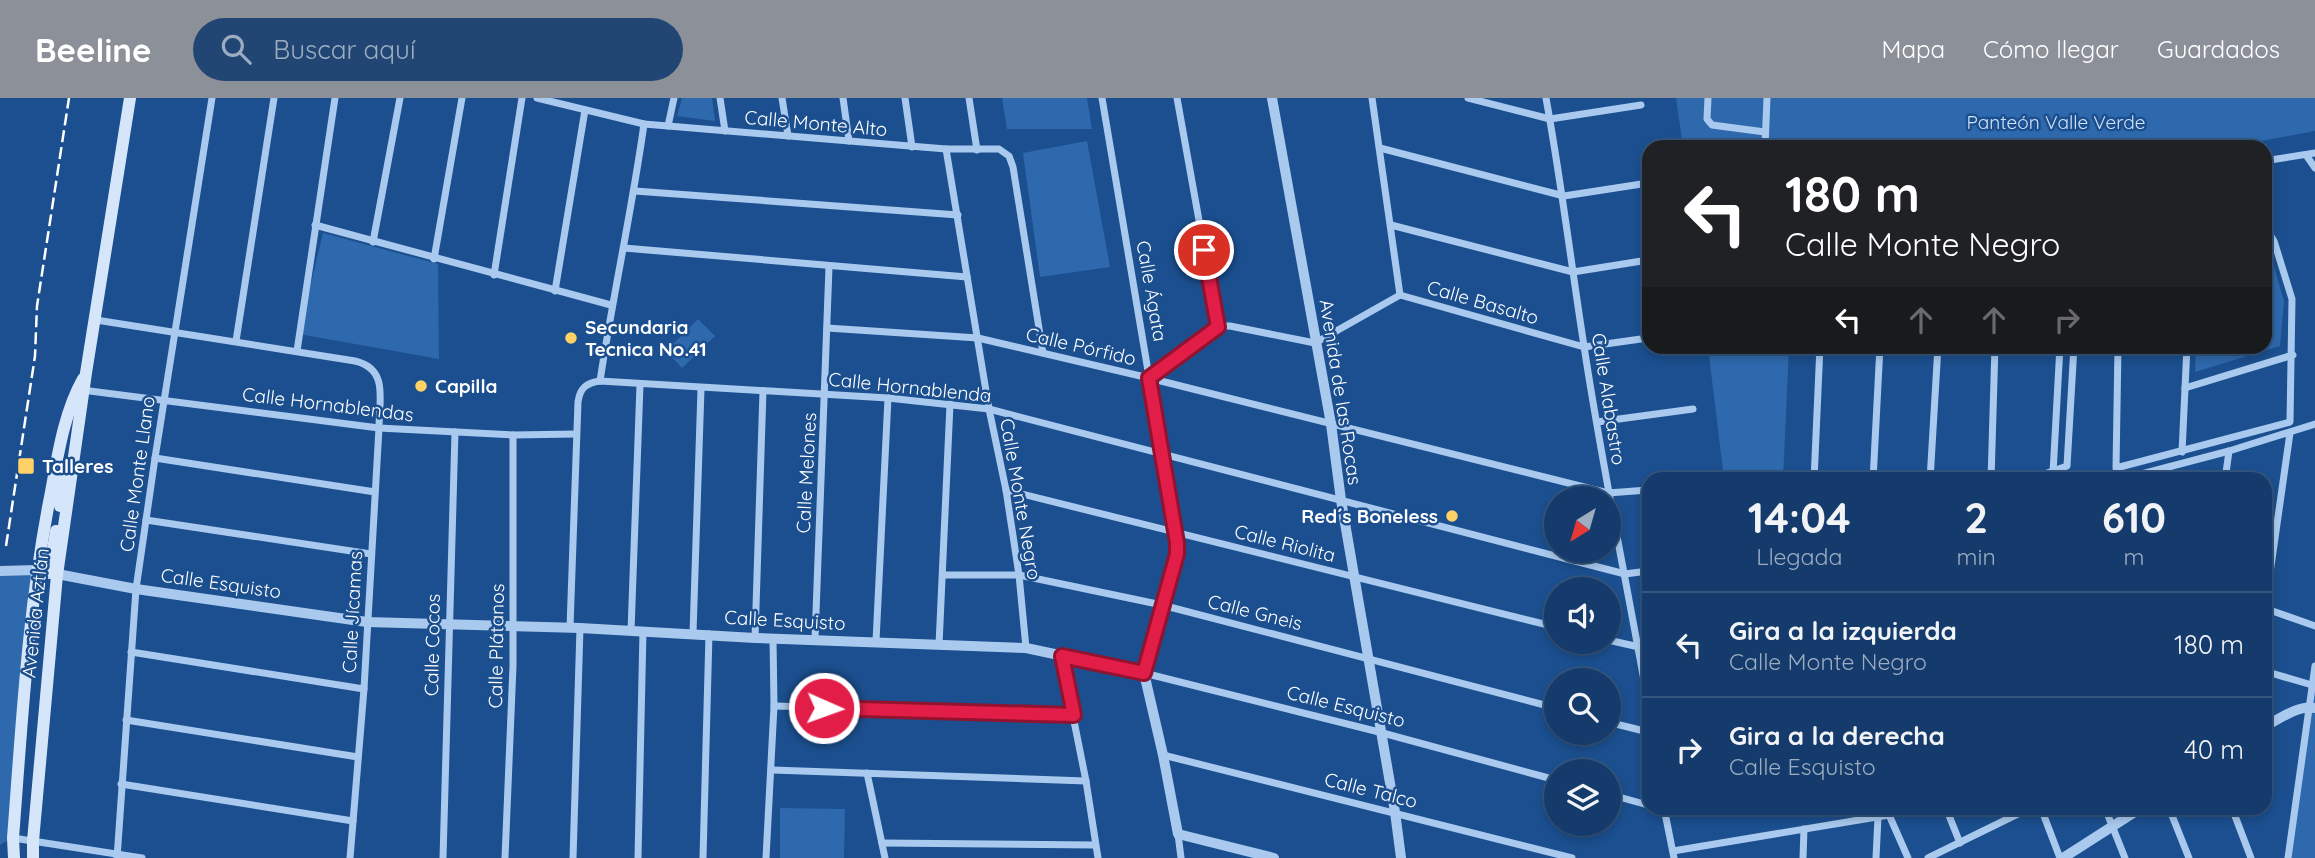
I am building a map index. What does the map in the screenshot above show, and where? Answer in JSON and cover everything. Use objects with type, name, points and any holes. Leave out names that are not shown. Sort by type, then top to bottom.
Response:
[{"type":"main road","name":"Avenida Aztlán","points":[[13,858],[13,838],[47,573],[58,454],[86,373],[130,98]]},
{"type":"main road","name":"Avenida Aztlán","points":[[33,858],[47,573],[81,389]]},
{"type":"street","name":"Calle Monte Llano","points":[[117,856],[136,589],[212,98]]},
{"type":"street","points":[[236,341],[274,98]]},
{"type":"street","points":[[96,320],[297,351],[335,98]]},
{"type":"street","points":[[373,242],[400,98]]},
{"type":"street","points":[[434,259],[462,98]]},
{"type":"street","points":[[494,275],[522,98]]},
{"type":"street","name":"Calle Monte Alto","points":[[537,98],[644,124],[912,147],[999,149],[1009,156],[1013,167],[1043,353]]},
{"type":"street","points":[[668,126],[674,98]]},
{"type":"street","points":[[720,98],[725,131]]},
{"type":"street","points":[[782,98],[788,136]]},
{"type":"street","points":[[843,98],[849,141]]},
{"type":"street","points":[[905,98],[912,147]]},
{"type":"street","points":[[969,98],[977,150]]},
{"type":"street","name":"Calle Ágata","points":[[1102,98],[1175,531],[1177,554],[1144,673],[1163,755],[1181,858]]},
{"type":"street","points":[[1177,98],[1218,327]]},
{"type":"street","name":"Avenida de las Rocas","points":[[1272,98],[1331,424],[1341,500],[1401,858]]},
{"type":"street","points":[[1372,98],[1400,295]]},
{"type":"street","points":[[1468,98],[1550,118],[1641,106]]},
{"type":"street","name":"Calle Alabastro","points":[[1546,98],[1564,196],[1584,347],[1607,486]]},
{"type":"street","points":[[1707,98],[1709,123],[1718,127],[1765,132]]},
{"type":"street","points":[[1765,140],[1767,98]]},
{"type":"street","points":[[555,291],[585,110]]},
{"type":"street","points":[[573,858],[578,402],[582,389],[592,382],[600,381],[611,305],[635,191],[644,124]]},
{"type":"street","points":[[1380,148],[1564,196],[1642,184]]},
{"type":"street","name":"Calle Monte Negro","points":[[946,149],[989,408],[1006,490],[1019,575],[1026,648]]},
{"type":"street","points":[[2272,161],[2315,153]]},
{"type":"street","points":[[2306,155],[2315,168]]},
{"type":"street","points":[[635,191],[958,215]]},
{"type":"street","points":[[315,225],[611,305]]},
{"type":"street","points":[[1391,225],[1573,272],[1642,261]]},
{"type":"street","points":[[2118,354],[2116,468],[2290,422],[2292,299],[2272,238]]},
{"type":"street","points":[[624,248],[967,277]]},
{"type":"street","name":"Calle Melones","points":[[815,639],[829,267]]},
{"type":"street","name":"Calle Basalto","points":[[1315,343],[1400,295],[1584,347]]},
{"type":"street","points":[[1149,378],[1218,327],[1230,326],[1315,343]]},
{"type":"street","name":"Calle Pórfido","points":[[827,328],[978,338],[1580,486]]},
{"type":"street","points":[[1584,347],[1642,339]]},
{"type":"street","name":"Calle Jícamas","points":[[297,351],[355,360],[377,373],[380,386],[364,689],[350,858]]},
{"type":"street","points":[[1814,472],[1820,354]]},
{"type":"street","points":[[1873,472],[1880,354]]},
{"type":"street","points":[[1930,472],[1938,354]]},
{"type":"street","points":[[1991,472],[1995,354]]},
{"type":"street","points":[[2053,472],[2060,354]]},
{"type":"street","points":[[2056,472],[2065,469],[2068,463],[2074,354]]},
{"type":"street","points":[[2182,452],[2187,354]]},
{"type":"street","points":[[2185,388],[2293,355]]},
{"type":"street","name":"Calle Hornablenda","points":[[600,381],[888,398],[989,408],[1625,573],[1642,572]]},
{"type":"street","points":[[638,858],[640,385]]},
{"type":"street","points":[[693,633],[701,388]]},
{"type":"street","name":"Calle Hornablendas","points":[[81,389],[379,428],[513,435],[576,434]]},
{"type":"street","points":[[755,638],[763,391]]},
{"type":"street","points":[[876,641],[888,398]]},
{"type":"street","points":[[939,645],[950,404]]},
{"type":"street","points":[[1597,422],[1693,409]]},
{"type":"street","points":[[2150,472],[2315,424]]},
{"type":"street","name":"Calle Cocos","points":[[443,858],[455,432]]},
{"type":"street","points":[[2272,559],[2290,433]]},
{"type":"street","name":"Calle Plátanos","points":[[505,858],[512,626],[513,435]]},
{"type":"street","points":[[2226,472],[2229,451]]},
{"type":"street","points":[[155,457],[375,492]]},
{"type":"street","points":[[2168,472],[2169,467]]},
{"type":"street","name":"Calle Riolita","points":[[1006,490],[1544,624]]},
{"type":"street","name":"Calle Pórfido","points":[[1621,492],[1642,490]]},
{"type":"street","points":[[146,520],[371,554]]},
{"type":"street","name":"Calle Alabastro","points":[[1621,554],[1642,666]]},
{"type":"street","name":"Calle Esquisto","points":[[0,571],[47,573],[136,589],[367,622],[575,628],[774,639],[1026,648],[1144,673],[1380,732],[1544,777]]},
{"type":"street","name":"Calle Gneis","points":[[943,575],[1019,575],[1162,605],[1544,705]]},
{"type":"street","points":[[2272,611],[2315,626]]},
{"type":"street","points":[[703,858],[709,634]]},
{"type":"street","points":[[766,858],[772,770],[774,639]]},
{"type":"street","points":[[1621,643],[1642,647]]},
{"type":"street","points":[[131,652],[364,689]]},
{"type":"street","points":[[1062,656],[1098,858]]},
{"type":"street","points":[[2288,858],[2312,707],[2315,666]]},
{"type":"street","points":[[2272,673],[2312,685]]},
{"type":"street","points":[[774,706],[1074,715]]},
{"type":"street","points":[[2272,722],[2282,716],[2312,707]]},
{"type":"street","points":[[126,720],[358,757]]},
{"type":"street","points":[[1621,725],[1642,730]]},
{"type":"street","name":"Calle Talco","points":[[1163,755],[1572,858]]},
{"type":"street","points":[[772,770],[1086,781]]},
{"type":"street","points":[[867,773],[885,858]]},
{"type":"street","points":[[121,784],[353,821]]},
{"type":"street","points":[[1621,798],[1642,803]]},
{"type":"street","points":[[1664,815],[1674,854],[1882,815]]},
{"type":"street","points":[[1889,815],[1908,858]]},
{"type":"street","points":[[1950,815],[1960,843]]},
{"type":"street","points":[[1928,858],[2016,815]]},
{"type":"street","points":[[2044,815],[2062,858],[2130,815]]},
{"type":"street","points":[[2108,815],[2125,858]]},
{"type":"street","points":[[2172,815],[2189,858]]},
{"type":"street","points":[[2235,815],[2251,858]]},
{"type":"street","points":[[1876,858],[1878,817]]},
{"type":"street","points":[[1803,858],[1804,829]]},
{"type":"street","points":[[1178,834],[1251,855],[1274,858]]},
{"type":"street","points":[[13,838],[142,858]]},
{"type":"street","points":[[882,843],[1096,845]]},
{"type":"green space","points":[[682,98],[712,98],[715,121],[677,116]]},
{"type":"green space","points":[[1002,98],[1087,98],[1092,129],[1007,129]]},
{"type":"green space","name":"Panteón Valle Verde","points":[[1676,98],[2315,98],[2315,131],[2267,140],[1682,140]]},
{"type":"green space","points":[[1087,141],[1110,267],[1040,277],[1023,153]]},
{"type":"green space","points":[[323,233],[438,264],[439,359],[299,334]]},
{"type":"green space","points":[[2272,260],[2284,301],[2280,346],[2272,348]]},
{"type":"green space","points":[[698,319],[715,336],[682,368],[666,351]]},
{"type":"green space","points":[[1709,354],[1789,354],[1783,472],[1723,472]]},
{"type":"green space","points":[[2196,354],[2254,354],[2195,372]]},
{"type":"green space","points":[[36,570],[13,837],[0,845],[0,571]]},
{"type":"green space","points":[[2315,668],[2315,858],[2287,858]]},
{"type":"green space","points":[[780,808],[845,809],[844,858],[780,858]]},
{"type":"railway","points":[[6,546],[35,356],[37,306],[69,98]]},
{"type":"place","name":"Secundaria Tecnica No.41","points":[[571,338]]},
{"type":"place","name":"Capilla","points":[[421,386]]},
{"type":"place","name":"Talleres","points":[[26,466]]},
{"type":"place","name":"Red´s Boneless","points":[[1452,516]]},
{"type":"route","points":[[824,708],[1074,715],[1062,656],[1144,673],[1177,554],[1149,378],[1218,327],[1204,250]]}]
